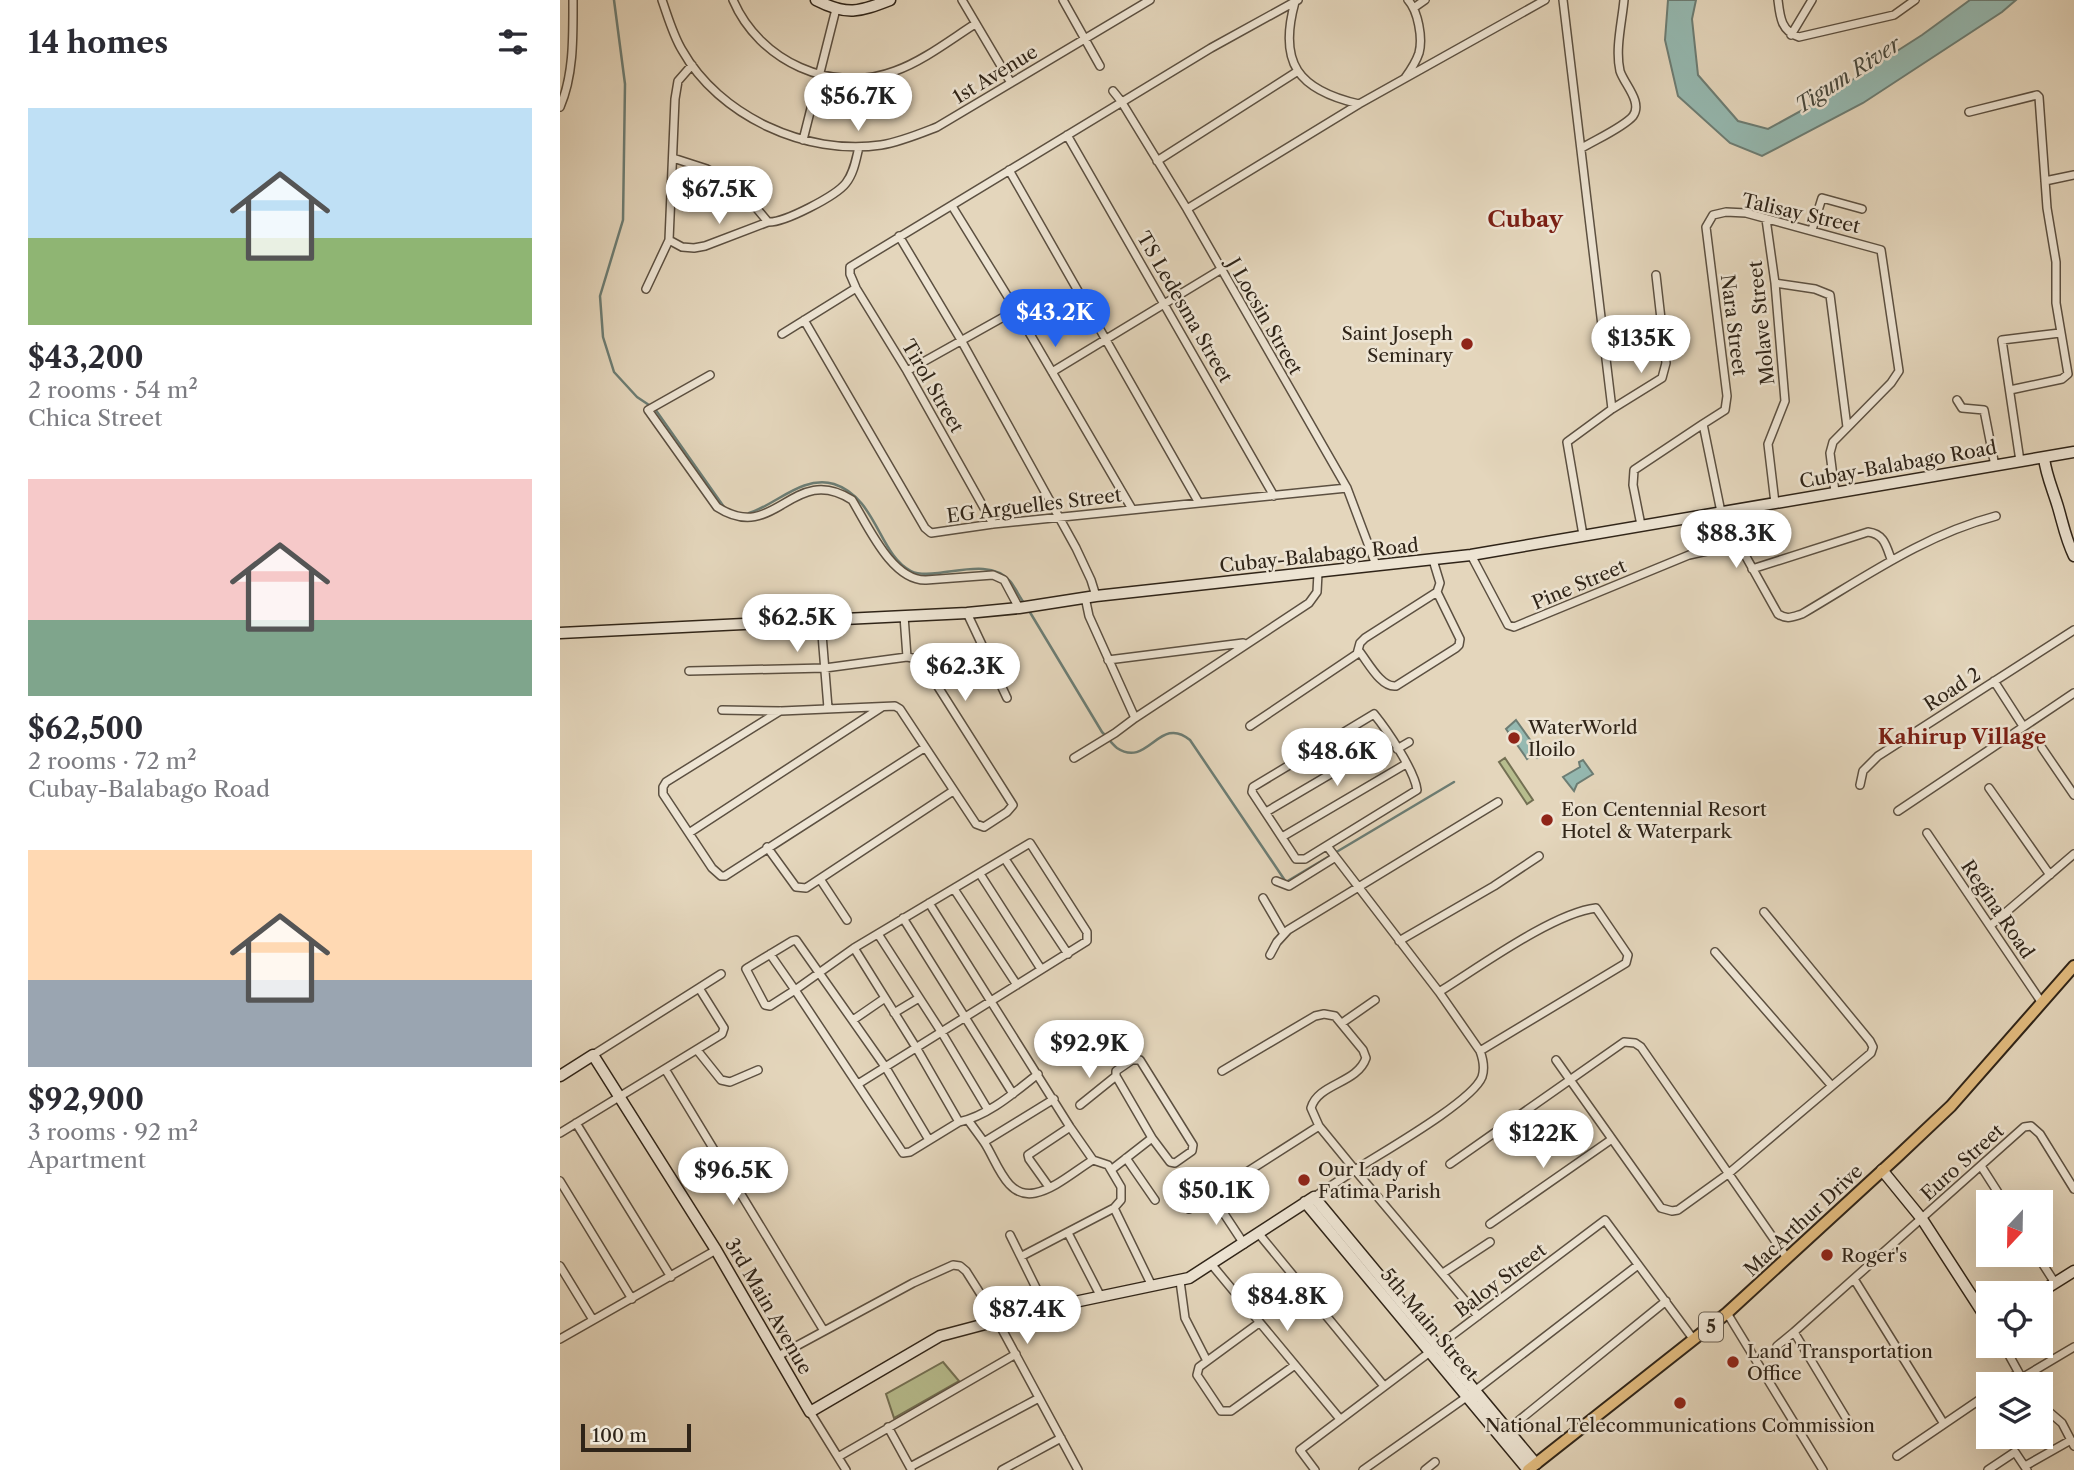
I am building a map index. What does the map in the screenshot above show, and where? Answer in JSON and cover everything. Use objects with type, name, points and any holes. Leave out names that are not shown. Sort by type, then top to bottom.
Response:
[{"type":"main road","name":"MacArthur Drive","points":[[1530,1468],[1694,1340],[1787,1258],[1951,1106],[2074,966]]},
{"type":"street","points":[[560,107],[568,84],[573,37],[573,0]]},
{"type":"street","name":"1st Avenue","points":[[662,0],[682,50],[692,65],[718,94],[746,115],[803,139],[859,147],[906,139],[937,127],[1150,0]]},
{"type":"street","points":[[733,0],[741,18],[752,32],[772,50],[798,67],[819,74],[863,79],[904,68],[975,24]]},
{"type":"street","points":[[816,0],[850,12],[864,10],[890,0]]},
{"type":"street","points":[[962,0],[1011,83]]},
{"type":"street","points":[[1063,0],[1100,66]]},
{"type":"street","points":[[1402,81],[1420,52],[1415,7],[1408,0]]},
{"type":"street","points":[[1415,7],[1425,0]]},
{"type":"street","points":[[1186,209],[1359,104],[1545,0]]},
{"type":"street","points":[[1563,0],[1612,409]]},
{"type":"street","points":[[1582,148],[1628,120],[1637,105],[1619,66],[1624,0]]},
{"type":"street","points":[[1778,0],[1783,26],[1791,35],[1805,37],[1894,15],[1915,0]]},
{"type":"street","points":[[1791,35],[1812,0]]},
{"type":"street","points":[[1297,1],[1289,23],[1288,41],[1291,57],[1298,71],[1308,84],[1317,90],[1359,104]]},
{"type":"street","points":[[1096,596],[1081,558],[1059,517],[961,340],[899,236],[1121,101],[1297,1]]},
{"type":"street","points":[[803,139],[836,9]]},
{"type":"street","points":[[646,289],[669,240],[674,108],[678,81],[692,65]]},
{"type":"street","points":[[1157,161],[1298,71]]},
{"type":"street","name":"J Locsin Street","points":[[1113,92],[1186,209],[1347,488],[1376,565]]},
{"type":"street","points":[[1969,112],[2039,96],[2047,208],[2056,262],[2056,303],[2068,374],[2066,377],[2010,390]]},
{"type":"street","name":"TS Ledesma Street","points":[[1068,135],[1274,496]]},
{"type":"street","points":[[669,240],[682,247],[694,248],[768,222],[785,219],[840,189],[850,176],[859,147]]},
{"type":"street","points":[[673,158],[707,169],[739,187],[768,222]]},
{"type":"street","points":[[1009,170],[1199,503]]},
{"type":"street","points":[[2045,181],[2074,175]]},
{"type":"street","points":[[1812,230],[1822,198],[1862,209]]},
{"type":"street","points":[[952,206],[1132,509]]},
{"type":"street","name":"Talisay Street","points":[[1713,215],[1736,212],[1881,250],[1899,371],[1891,383],[1847,427]]},
{"type":"street","name":"Nara Street","points":[[1641,525],[1633,485],[1634,470],[1725,410],[1727,396],[1706,227],[1713,215]]},
{"type":"street","name":"Molave Street","points":[[1766,219],[1775,283],[1785,401],[1768,444],[1775,503]]},
{"type":"street","name":"Tirol Street","points":[[899,236],[852,264],[849,274],[993,524]]},
{"type":"street","points":[[1052,372],[1220,270]]},
{"type":"street","points":[[1583,535],[1567,442],[1612,409],[1656,383],[1665,372],[1656,275]]},
{"type":"street","points":[[1775,283],[1815,289],[1830,295],[1847,427],[1830,447],[1835,492]]},
{"type":"street","points":[[782,334],[856,288]]},
{"type":"street","points":[[907,371],[1016,310]]},
{"type":"street","name":"EG Arguelles Street","points":[[804,320],[931,533],[993,524],[1347,488]]},
{"type":"street","points":[[2020,461],[2002,340],[2060,333]]},
{"type":"street","points":[[710,375],[648,410],[712,502],[725,512],[752,519],[769,513],[807,491],[841,493],[852,500],[894,565],[905,576],[926,580],[993,575],[1003,580],[1022,608]]},
{"type":"street","points":[[1957,400],[1962,408],[1984,410],[1995,466]]},
{"type":"street","points":[[1703,424],[1721,512],[1778,614],[1784,618],[1802,614],[1891,558],[1951,530],[1996,516]]},
{"type":"street","name":"Cubay-Balabago Road","points":[[560,633],[967,613],[1022,608],[1085,597],[1433,560],[2074,452]]},
{"type":"street","points":[[2044,458],[2047,477],[2074,556]]},
{"type":"street","points":[[1752,569],[1868,533],[1877,533],[1882,537],[1891,558]]},
{"type":"street","name":"Pine Street","points":[[1471,555],[1508,625],[1514,628],[1689,555],[1738,544]]},
{"type":"street","points":[[1433,560],[1440,583],[1437,592],[1360,643],[1359,651],[1385,684],[1396,686],[1460,645],[1460,639],[1437,592]]},
{"type":"street","points":[[1074,758],[1309,603],[1317,592],[1318,573]]},
{"type":"street","points":[[1085,597],[1089,616],[1135,718]]},
{"type":"street","points":[[967,613],[1007,698]]},
{"type":"street","points":[[904,617],[907,657]]},
{"type":"street","points":[[821,622],[828,708]]},
{"type":"street","name":"Road 2","points":[[1860,785],[1864,768],[1878,756],[2074,630]]},
{"type":"street","points":[[1108,660],[1247,642]]},
{"type":"street","points":[[1250,726],[1359,651]]},
{"type":"street","points":[[689,671],[825,668],[907,657],[918,659],[1013,805],[1007,813],[980,827],[973,821],[900,709],[895,706],[781,711],[722,710]]},
{"type":"street","points":[[1994,681],[2023,726]]},
{"type":"street","points":[[1898,811],[2074,693]]},
{"type":"street","points":[[689,832],[883,706]]},
{"type":"street","points":[[781,711],[666,782],[663,787],[663,794],[716,873],[721,876],[725,876],[924,748]]},
{"type":"street","points":[[1276,881],[1289,886],[1414,793],[1417,787],[1406,764],[1374,714],[1254,786],[1252,792],[1298,860],[1331,853]]},
{"type":"street","points":[[1266,812],[1390,739]]},
{"type":"street","points":[[1397,749],[1409,742]]},
{"type":"street","points":[[2042,748],[2074,795]]},
{"type":"street","points":[[1282,837],[1406,764]]},
{"type":"street","points":[[1989,788],[2050,875]]},
{"type":"street","points":[[767,847],[796,887],[806,888],[953,791]]},
{"type":"street","points":[[1270,955],[1284,934],[1498,802]]},
{"type":"street","name":"Regina Road","points":[[1927,833],[2042,1003]]},
{"type":"street","points":[[858,1084],[886,1068],[967,1018],[1085,943],[1089,935],[1034,847],[1027,844],[929,902],[854,948],[820,973],[796,990],[770,1006],[765,1005],[746,969],[796,940],[820,973],[886,1068],[929,1140]]},
{"type":"street","points":[[810,1412],[940,1336],[1046,1308],[1180,1281],[1199,1274],[1468,1097],[1476,1088],[1483,1072],[1480,1051],[1439,992],[1331,853]]},
{"type":"street","points":[[1991,925],[2074,854]]},
{"type":"street","points":[[1399,941],[1494,886],[1539,856]]},
{"type":"street","points":[[1005,859],[1068,954]]},
{"type":"street","points":[[979,874],[1041,970]]},
{"type":"street","points":[[820,879],[848,920]]},
{"type":"street","points":[[954,889],[1017,985]]},
{"type":"street","points":[[1263,898],[1284,934]]},
{"type":"street","points":[[929,902],[1093,1160]]},
{"type":"street","points":[[1439,992],[1561,919],[1587,909],[1596,908],[1599,912],[1628,955],[1626,963],[1480,1051]]},
{"type":"street","points":[[1556,1060],[1661,1208],[1667,1211],[1678,1210],[1728,1174],[1830,1085],[1867,1058],[1872,1047],[1870,1041],[1764,912]]},
{"type":"street","points":[[903,918],[1013,1094]]},
{"type":"street","points":[[878,934],[988,1110]]},
{"type":"street","points":[[854,948],[959,1122]]},
{"type":"street","points":[[1715,952],[1830,1085]]},
{"type":"street","points":[[770,954],[901,1152],[906,1154],[959,1122],[988,1110],[1038,1074]]},
{"type":"street","points":[[560,1076],[721,974]]},
{"type":"street","points":[[560,1133],[722,1034],[724,1028],[699,988]]},
{"type":"street","points":[[853,1020],[885,998]]},
{"type":"street","points":[[894,1013],[919,998]]},
{"type":"street","points":[[1342,1023],[1375,1000]]},
{"type":"street","points":[[1222,1071],[1315,1016],[1332,1015],[1342,1023],[1366,1058],[1358,1072],[1312,1103],[1311,1108],[1319,1126],[1478,1316]]},
{"type":"street","points":[[1450,1164],[1624,1042],[1635,1042],[1787,1258]]},
{"type":"street","points":[[697,1050],[725,1082],[758,1070]]},
{"type":"street","name":"3rd Main Avenue","points":[[593,1055],[716,1250],[846,1470]]},
{"type":"street","points":[[1132,1060],[1140,1060],[1193,1145],[1192,1151],[1175,1163],[1170,1162],[1152,1138],[1116,1076],[1116,1071],[1132,1060]]},
{"type":"street","points":[[665,1069],[824,1331]]},
{"type":"street","points":[[1080,1105],[1116,1076]]},
{"type":"street","points":[[984,1142],[1054,1099]]},
{"type":"street","points":[[968,1120],[1011,1187],[1029,1193],[1049,1187],[1093,1160],[1103,1162],[1119,1183],[1122,1196],[1114,1208],[1022,1256]]},
{"type":"street","points":[[576,1123],[671,1277]]},
{"type":"street","points":[[1189,1209],[1319,1126]]},
{"type":"street","name":"Euro Street","points":[[1777,1346],[2024,1127],[2031,1126],[2040,1134],[2074,1189]]},
{"type":"street","points":[[1049,1187],[1028,1155],[1070,1127]]},
{"type":"street","points":[[1111,1170],[1152,1138]]},
{"type":"street","points":[[1490,1224],[1612,1139]]},
{"type":"street","points":[[1126,1158],[1155,1200]]},
{"type":"street","points":[[1981,1166],[1996,1190]]},
{"type":"street","points":[[1882,1170],[1922,1219],[1976,1302]]},
{"type":"street","points":[[560,1181],[632,1299]]},
{"type":"street","points":[[1211,1194],[1244,1244]]},
{"type":"street","name":"5th Main Street","points":[[1310,1200],[1504,1433],[1530,1468]]},
{"type":"street","points":[[1114,1208],[1152,1286]]},
{"type":"street","name":"Baloy Street","points":[[1315,1470],[1300,1450],[1605,1220],[1638,1265]]},
{"type":"street","points":[[1068,1233],[1101,1297]]},
{"type":"street","points":[[1259,1234],[1384,1386]]},
{"type":"street","points":[[1010,1235],[1046,1308]]},
{"type":"street","points":[[1443,1273],[1490,1242]]},
{"type":"street","points":[[560,1339],[716,1250]]},
{"type":"street","points":[[778,1356],[912,1283],[953,1265],[960,1266],[966,1271],[997,1320],[1078,1470]]},
{"type":"street","points":[[1212,1265],[1340,1419]]},
{"type":"street","points":[[1363,1470],[1471,1393],[1638,1265],[1694,1340]]},
{"type":"street","points":[[560,1266],[593,1320]]},
{"type":"street","points":[[2045,1267],[2055,1283],[2074,1271]]},
{"type":"street","points":[[1854,1279],[1944,1424]]},
{"type":"street","points":[[1180,1281],[1185,1318],[1207,1361]]},
{"type":"street","points":[[1504,1433],[1666,1301]]},
{"type":"street","points":[[1727,1312],[1823,1470]]},
{"type":"street","points":[[1259,1323],[1199,1367],[1198,1375],[1221,1411],[1231,1411],[1295,1365]]},
{"type":"street","points":[[1794,1332],[1849,1423]]},
{"type":"street","points":[[2033,1372],[2074,1347]]},
{"type":"street","points":[[838,1457],[1016,1354]]},
{"type":"street","points":[[888,1427],[911,1469],[1039,1398]]},
{"type":"street","points":[[1897,1456],[1976,1402]]},
{"type":"street","points":[[1988,1470],[2015,1452],[2026,1468],[2072,1443],[2060,1421],[2053,1415]]},
{"type":"street","points":[[1002,1470],[1061,1438]]},
{"type":"street","points":[[1424,1470],[1435,1462]]},
{"type":"green space","points":[[1505,758],[1533,800],[1527,804],[1499,762]]},
{"type":"green space","points":[[943,1362],[959,1381],[894,1418],[886,1394]]},
{"type":"water","points":[[1668,0],[1696,0],[1692,19],[1698,75],[1738,121],[1768,129],[1819,101],[1922,35],[1970,0],[2016,0],[2002,12],[1863,103],[1762,156],[1730,143],[1678,96],[1665,40]]},
{"type":"water","points":[[1516,720],[1541,755],[1537,758],[1532,755],[1527,759],[1506,729]]},
{"type":"water","points":[[1583,760],[1593,774],[1577,784],[1574,791],[1563,777],[1580,767],[1579,762]]},
{"type":"waterway","points":[[614,0],[625,84],[623,220],[600,296],[603,337],[614,372],[637,397],[655,409],[724,507]]},
{"type":"waterway","points":[[749,513],[800,487],[822,482],[834,484],[860,501],[892,553],[911,571],[924,574],[976,569],[995,571],[1010,581],[1024,603]]},
{"type":"waterway","points":[[1028,609],[1102,732],[1113,745],[1128,753],[1146,748],[1170,733],[1190,740],[1286,882],[1454,782]]},
{"type":"place","name":"Saint Joseph Seminary","points":[[1467,344]]},
{"type":"place","name":"WaterWorld Iloilo","points":[[1514,738]]},
{"type":"place","name":"Eon Centennial Resort Hotel & Waterpark","points":[[1547,820]]},
{"type":"place","name":"Our Lady of Fatima Parish","points":[[1304,1180]]},
{"type":"place","name":"Roger's","points":[[1827,1255]]},
{"type":"place","name":"Land Transportation Office","points":[[1733,1362]]},
{"type":"place","name":"National Telecommunications Commission","points":[[1680,1403]]},
{"type":"district","name":"Cubay","points":[[1525,219]]},
{"type":"district","name":"Kahirup Village","points":[[1962,737]]},
{"type":"water label","name":"Tigum River","points":[[1848,75]]}]
